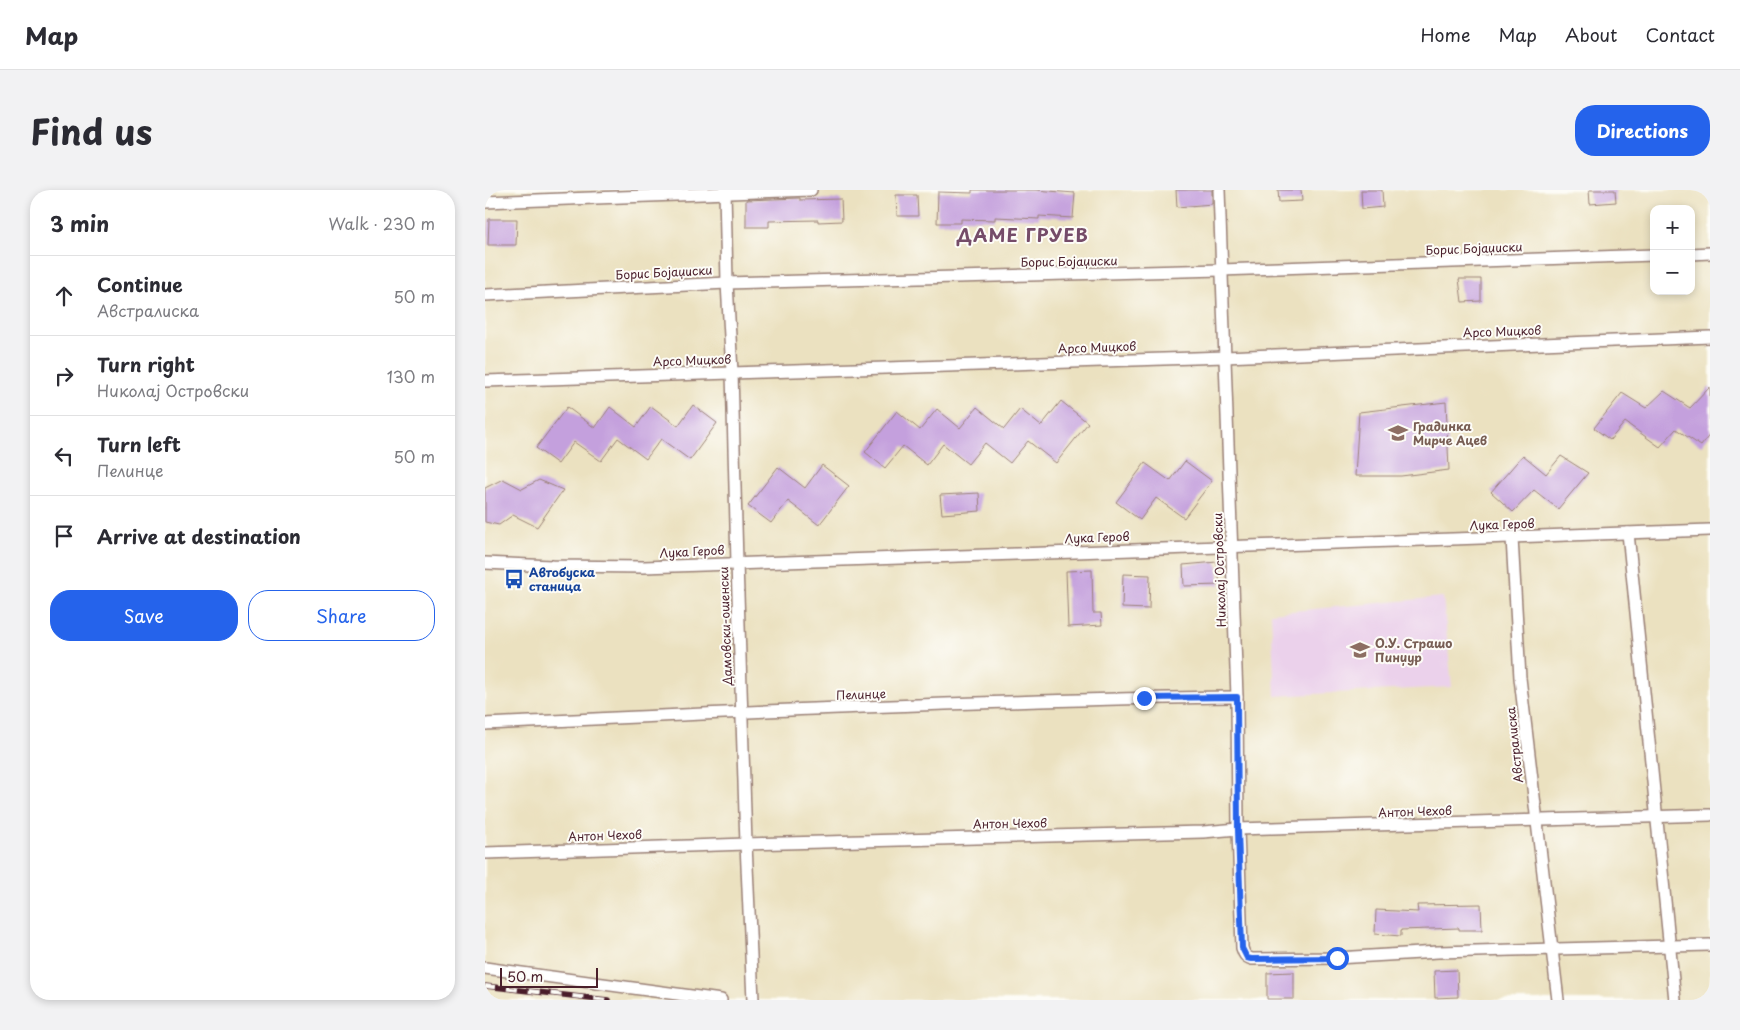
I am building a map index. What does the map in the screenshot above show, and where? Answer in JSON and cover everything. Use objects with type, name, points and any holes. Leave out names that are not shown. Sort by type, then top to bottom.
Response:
[{"type":"street","points":[[485,202],[811,190]]},
{"type":"street","name":"Николај Островски","points":[[1219,190],[1237,697],[1238,830],[1242,948],[1247,958],[1251,959],[1337,958],[1438,952],[1551,949]]},
{"type":"street","name":"Дамовски-ошенски","points":[[725,192],[746,844],[753,1000]]},
{"type":"street","points":[[1695,254],[1710,253]]},
{"type":"street","name":"Борис Бојаџиски","points":[[485,294],[727,283],[1221,270],[1650,255]]},
{"type":"street","name":"Арсо Мицков","points":[[485,381],[1225,357],[1710,337]]},
{"type":"street","name":"Лука Геров","points":[[485,563],[644,567],[1710,530]]},
{"type":"street","points":[[1628,533],[1675,1000]]},
{"type":"street","name":"Австралиска","points":[[1512,538],[1520,678],[1551,949],[1559,1000]]},
{"type":"street","name":"Пелинце","points":[[485,724],[743,712],[1144,698],[1237,697]]},
{"type":"street","name":"Антон Чехов","points":[[485,853],[1710,815]]},
{"type":"street","points":[[1551,949],[1710,945]]},
{"type":"street","points":[[485,968],[721,1000]]},
{"type":"shaded area","name":"О.У. Страшо Пинџур","points":[[1443,597],[1452,687],[1275,696],[1271,613]]},
{"type":"building","points":[[972,190],[1035,190],[1075,193],[1073,218],[1039,216],[1039,219],[995,217],[995,220],[961,219],[961,223],[937,223],[938,192],[972,193]]},
{"type":"building","points":[[1176,190],[1212,190],[1212,204],[1177,207]]},
{"type":"building","points":[[1278,190],[1301,190],[1302,201],[1279,202]]},
{"type":"building","points":[[1361,190],[1382,190],[1383,207],[1362,209]]},
{"type":"building","points":[[1589,190],[1615,190],[1616,202],[1590,204]]},
{"type":"building","points":[[896,195],[917,195],[918,216],[897,216]]},
{"type":"building","points":[[800,198],[800,200],[841,199],[842,221],[769,221],[769,227],[746,227],[746,200]]},
{"type":"building","points":[[489,219],[517,219],[516,245],[488,245]]},
{"type":"building","points":[[1459,279],[1481,279],[1481,301],[1462,302]]},
{"type":"building","points":[[1710,387],[1710,434],[1701,446],[1676,429],[1660,447],[1625,422],[1610,440],[1594,428],[1622,393],[1646,408],[1664,391],[1690,408]]},
{"type":"building","points":[[1061,401],[1088,423],[1056,463],[1028,441],[1010,463],[985,443],[968,464],[943,444],[927,465],[903,446],[885,468],[865,452],[897,411],[920,430],[937,409],[960,428],[977,407],[1004,429],[1020,409],[1041,426]]},
{"type":"building","name":"Градинка Мирче Ацев","points":[[1446,402],[1449,470],[1401,476],[1355,476],[1359,412]]},
{"type":"building","points":[[693,405],[717,423],[690,460],[661,439],[646,459],[618,438],[601,461],[574,442],[558,464],[536,448],[567,407],[595,428],[610,407],[636,427],[651,406],[678,426]]},
{"type":"building","points":[[1523,455],[1546,474],[1561,456],[1588,473],[1558,509],[1534,490],[1513,512],[1491,492]]},
{"type":"building","points":[[1185,461],[1212,481],[1184,518],[1156,498],[1140,520],[1116,502],[1145,463],[1170,481]]},
{"type":"building","points":[[822,465],[849,486],[819,525],[788,501],[771,523],[748,506],[778,467],[805,488]]},
{"type":"building","points":[[503,479],[522,489],[539,480],[563,490],[537,527],[513,515],[499,525],[485,522],[485,488]]},
{"type":"building","points":[[979,493],[980,511],[942,514],[940,495]]},
{"type":"building","points":[[1217,562],[1220,585],[1184,586],[1183,565]]},
{"type":"building","points":[[1092,570],[1093,613],[1101,613],[1102,625],[1068,627],[1066,571]]},
{"type":"building","points":[[1123,574],[1150,575],[1149,609],[1122,608]]},
{"type":"building","points":[[1481,904],[1482,930],[1459,930],[1459,928],[1401,930],[1401,936],[1375,934],[1376,910],[1418,912],[1417,905]]},
{"type":"building","points":[[1457,970],[1458,997],[1435,998],[1434,971]]},
{"type":"building","points":[[1294,972],[1294,999],[1267,999],[1267,973]]},
{"type":"railway","points":[[485,986],[608,1000]]},
{"type":"place","name":"Градинка Мирче Ацев","points":[[1398,433]]},
{"type":"place","name":"Автобуска станица","points":[[514,579]]},
{"type":"place","name":"О.У. Страшо Пинџур","points":[[1360,650]]},
{"type":"district","name":"ДАМЕ ГРУЕВ","points":[[1023,234]]},
{"type":"route","points":[[1144,698],[1237,697],[1238,830],[1242,948],[1244,955],[1251,959],[1337,958]]}]
